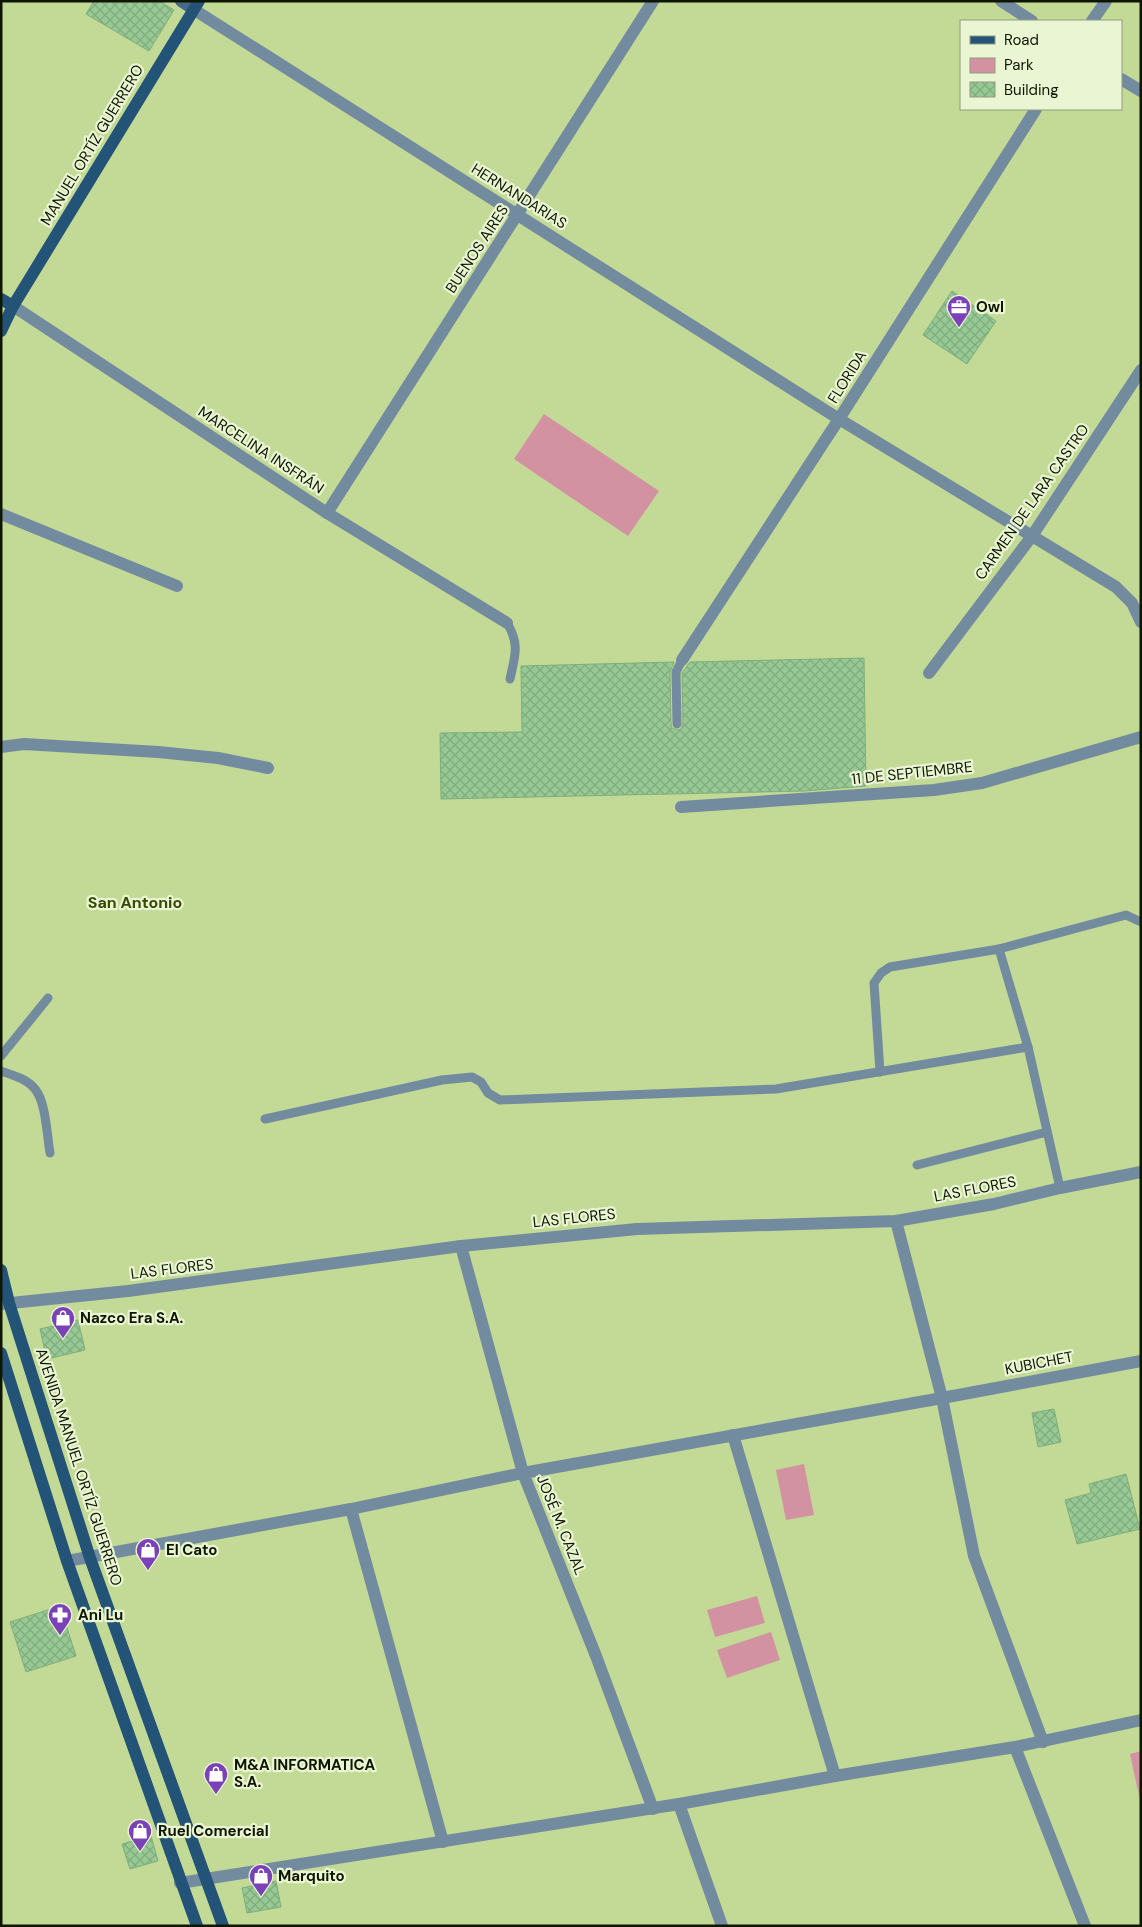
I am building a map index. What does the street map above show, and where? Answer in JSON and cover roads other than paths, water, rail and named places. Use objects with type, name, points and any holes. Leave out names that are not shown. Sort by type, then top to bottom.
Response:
[{"type":"main road","name":"HERNANDARIAS","points":[[181,1],[196,5]]},
{"type":"main road","name":"MANUEL ORTÍZ GUERRERO","points":[[13,306],[196,5]]},
{"type":"main road","name":"MARCELINA INSFRÁN","points":[[1,299],[13,306]]},
{"type":"main road","points":[[1,331],[13,306]]},
{"type":"main road","name":"AVENIDA MANUEL ORTÍZ GUERRERO","points":[[1,1270],[5,1304],[90,1558],[224,1926]]},
{"type":"main road","points":[[1,1353],[67,1561],[180,1883],[197,1926]]},
{"type":"street","name":"BUENOS AIRES","points":[[327,513],[653,1]]},
{"type":"street","points":[[1001,1],[1030,20]]},
{"type":"street","points":[[1093,20],[1106,1]]},
{"type":"street","name":"HERNANDARIAS","points":[[196,5],[839,419],[1116,587],[1132,603],[1141,622]]},
{"type":"street","points":[[1122,80],[1141,92]]},
{"type":"street","name":"FLORIDA","points":[[682,660],[839,419],[1035,110]]},
{"type":"street","name":"MARCELINA INSFRÁN","points":[[13,306],[327,513],[507,623]]},
{"type":"street","name":"CARMEN DE LARA CASTRO","points":[[929,673],[1032,536],[1141,370]]},
{"type":"street","points":[[1,514],[177,586]]},
{"type":"street","name":"11 DE SEPTIEMBRE","points":[[681,807],[934,790],[982,783],[1141,737]]},
{"type":"street","points":[[1,747],[24,744],[158,752],[218,758],[268,768]]},
{"type":"street","name":"LAS FLORES","points":[[5,1304],[128,1291],[461,1246],[636,1229],[896,1221],[994,1204],[1060,1188],[1141,1172]]},
{"type":"street","points":[[896,1221],[942,1398],[974,1556],[1042,1742]]},
{"type":"street","name":"JOSÉ M. CAZAL","points":[[461,1246],[523,1472],[596,1656],[653,1809]]},
{"type":"street","name":"KUBICHET","points":[[67,1561],[351,1509],[523,1472],[733,1436],[1141,1361]]},
{"type":"street","points":[[733,1436],[834,1776]]},
{"type":"street","points":[[351,1509],[443,1842]]},
{"type":"street","points":[[180,1883],[653,1809],[834,1776],[1015,1747],[1141,1720]]},
{"type":"street","points":[[1015,1747],[1085,1926]]},
{"type":"street","points":[[679,1804],[722,1926]]},
{"type":"lane","points":[[507,623],[514,634],[516,647],[510,679]]},
{"type":"lane","points":[[677,724],[676,672],[682,660]]},
{"type":"lane","points":[[880,1072],[874,983],[881,973],[890,967],[999,949],[1126,915],[1141,922]]},
{"type":"lane","points":[[999,949],[1028,1047],[1060,1188]]},
{"type":"lane","points":[[1,1056],[48,998]]},
{"type":"lane","points":[[265,1119],[442,1080],[472,1077],[481,1082],[488,1093],[500,1100],[776,1090],[1028,1047]]},
{"type":"lane","points":[[1,1071],[26,1081],[36,1090],[42,1102],[50,1153]]},
{"type":"lane","points":[[917,1165],[1047,1132]]},
{"type":"place","name":"Owl","points":[[959,328]]},
{"type":"place","name":"Nazco Era S.A.","points":[[63,1339]]},
{"type":"place","name":"El Cato","points":[[148,1571]]},
{"type":"place","name":"Ani Lu","points":[[60,1636]]},
{"type":"place","name":"M&A INFORMATICA S.A.","points":[[216,1795]]},
{"type":"place","name":"Ruel Comercial","points":[[140,1852]]},
{"type":"place","name":"Marquito","points":[[261,1897]]},
{"type":"district","name":"San Antonio","points":[[135,902]]}]
